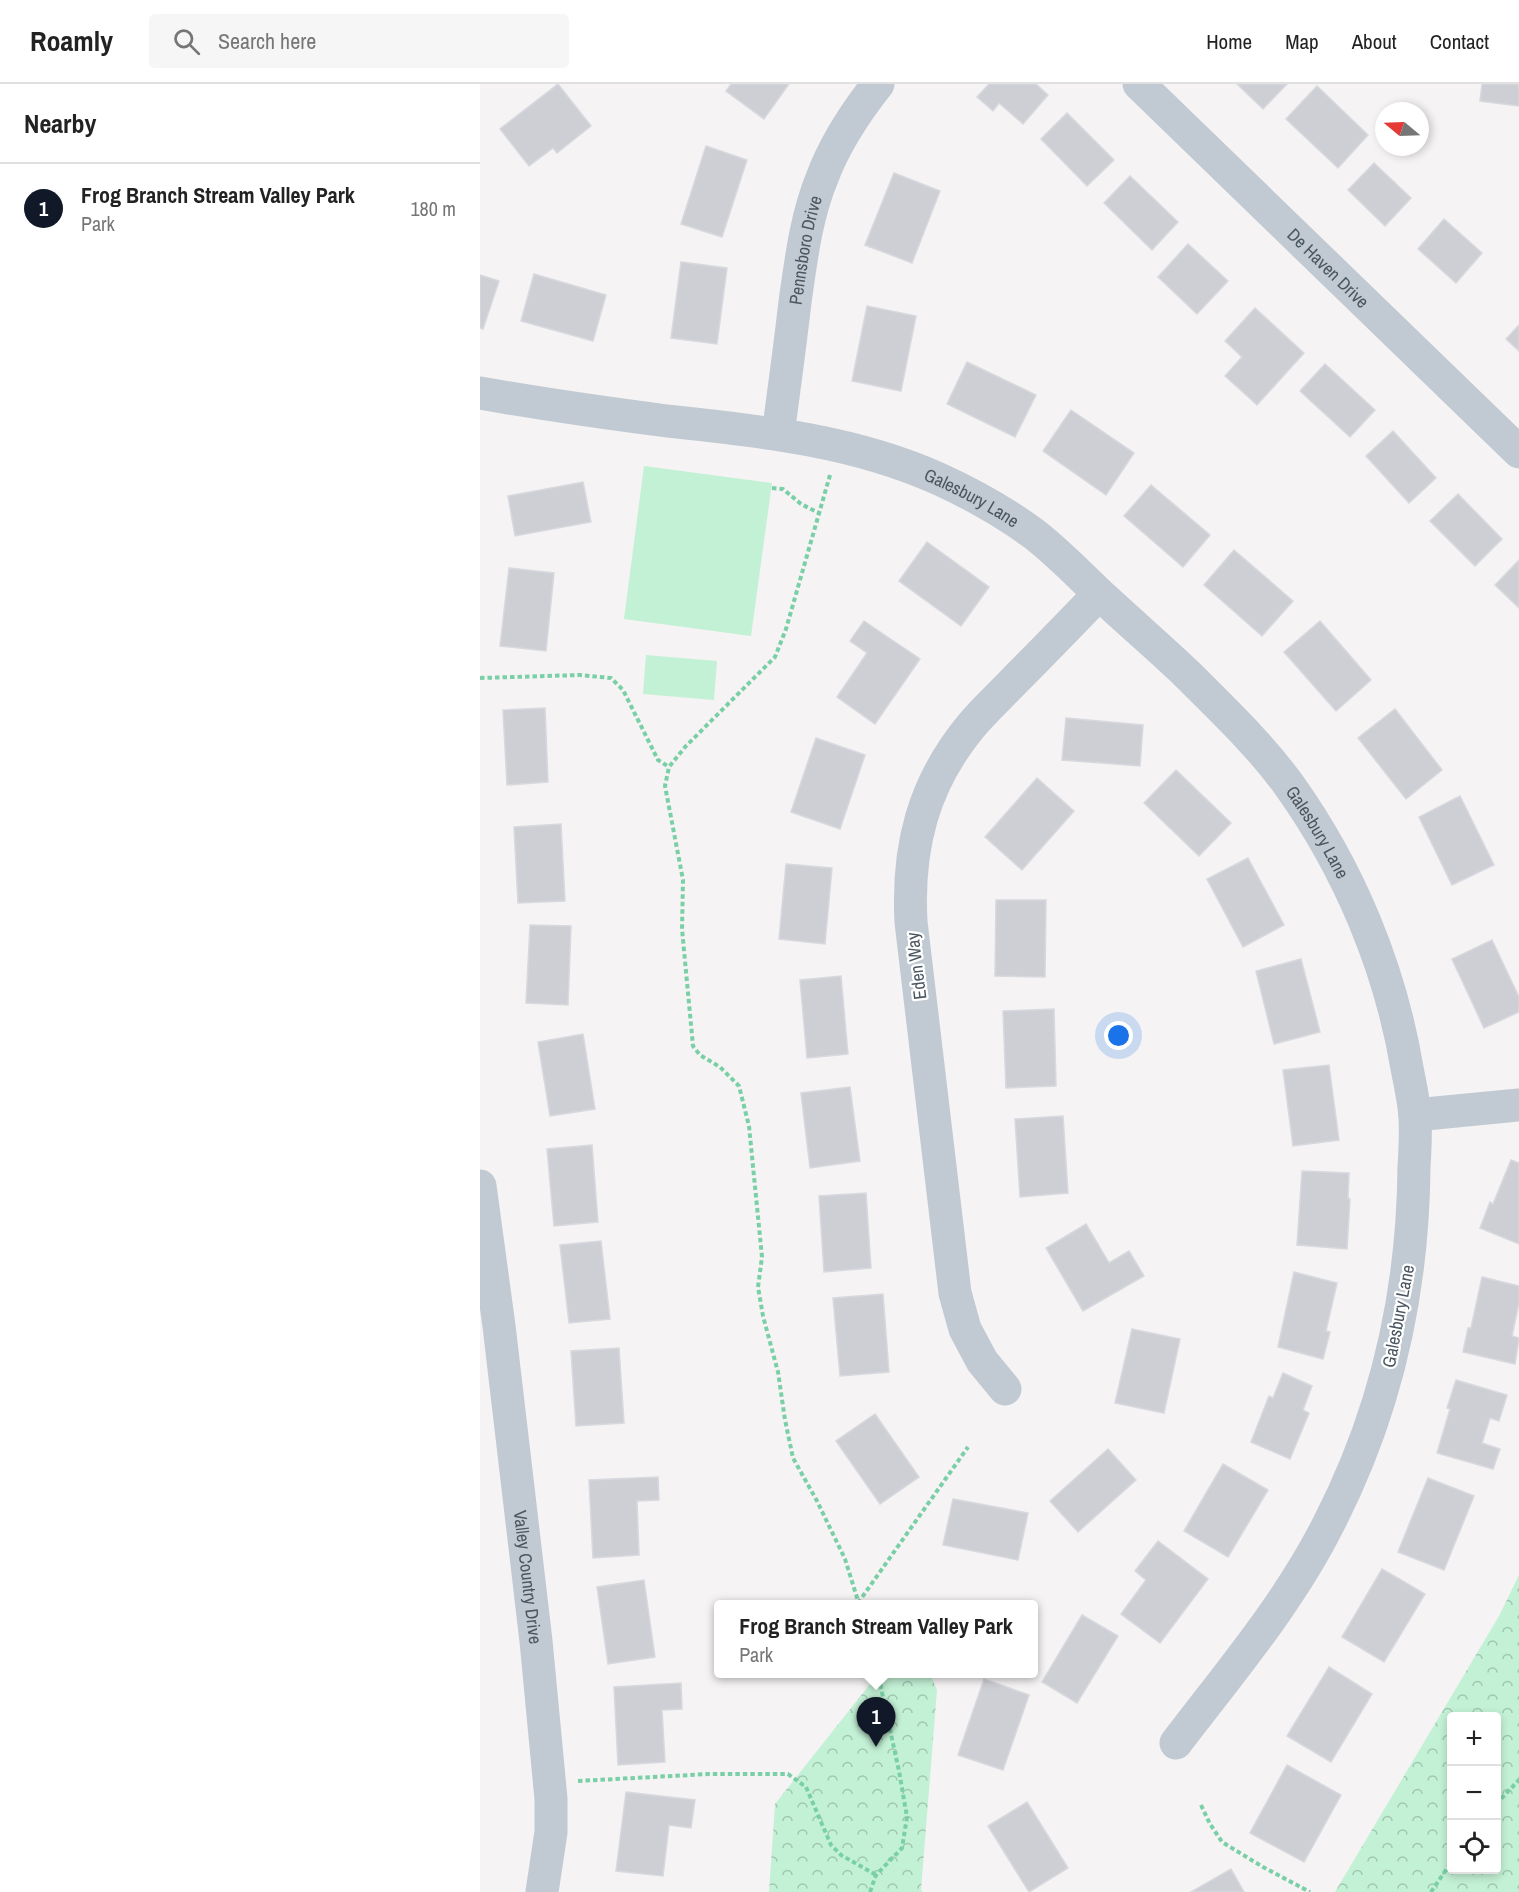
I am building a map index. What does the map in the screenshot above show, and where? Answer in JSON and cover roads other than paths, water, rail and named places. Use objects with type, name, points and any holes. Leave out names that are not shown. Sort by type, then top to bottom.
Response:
[{"type":"street","name":"Pennsboro Drive","points":[[778,434],[802,249],[810,213],[822,178],[837,146],[854,115],[878,84]]},
{"type":"street","name":"De Haven Drive","points":[[1139,84],[1519,452]]},
{"type":"street","name":"Galesbury Lane","points":[[480,393],[582,410],[778,434],[867,452],[938,478],[973,495],[1038,537],[1242,728],[1287,783],[1326,843],[1359,907],[1385,974],[1403,1044],[1415,1115],[1414,1195],[1407,1280],[1397,1335],[1365,1443],[1330,1521],[1303,1570],[1272,1617],[1176,1743]]},
{"type":"street","name":"Eden Way","points":[[1005,1389],[982,1361],[965,1329],[955,1293],[911,922],[912,859],[918,828],[927,800],[954,748],[973,724],[1100,594]]},
{"type":"street","points":[[1415,1115],[1519,1105]]},
{"type":"street","name":"Valley Country Drive","points":[[480,1186],[485,1264],[536,1641],[551,1799],[551,1832],[542,1892]]},
{"type":"place","name":"Frog Branch Stream Valley Park","points":[[876,1747]]}]
